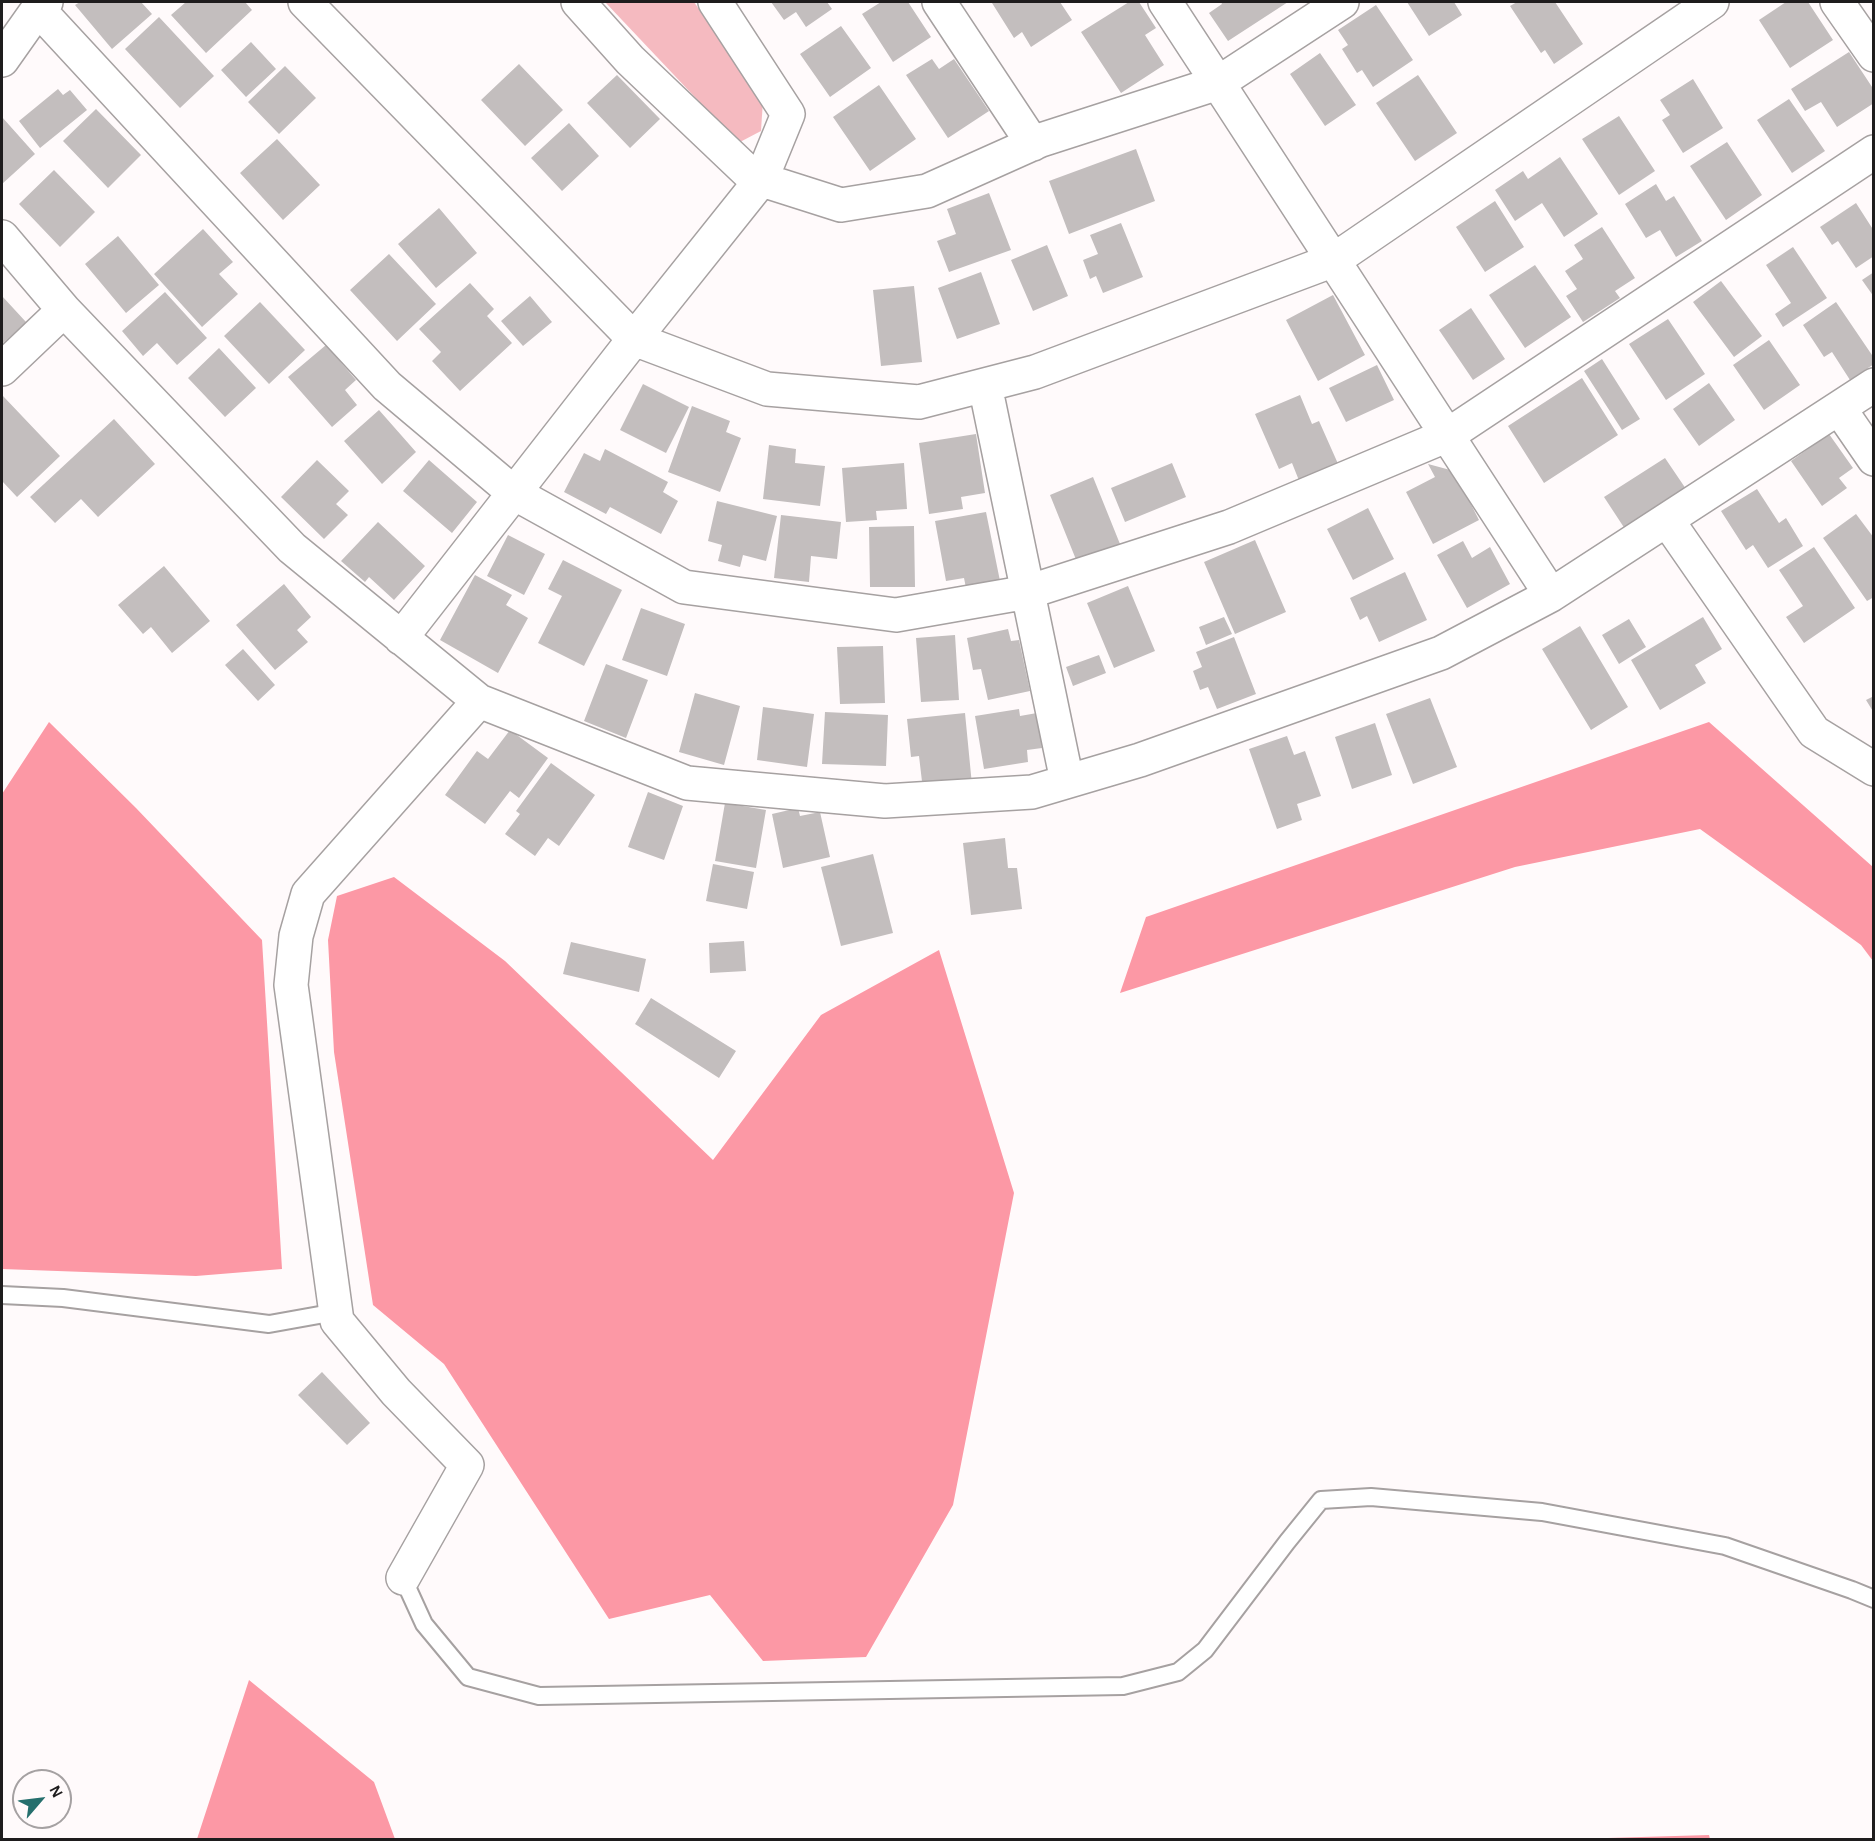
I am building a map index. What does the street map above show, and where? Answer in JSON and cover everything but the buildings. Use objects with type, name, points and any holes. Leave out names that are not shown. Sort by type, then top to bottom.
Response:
[{"type":"street","points":[[305,2],[634,339],[767,388],[919,402],[1035,372],[1334,260],[1712,2]]},
{"type":"street","points":[[578,2],[638,68],[753,177],[840,205],[927,191],[1033,144],[1218,83],[1342,2]]},
{"type":"street","points":[[401,638],[761,180],[788,114],[715,2]]},
{"type":"street","points":[[939,2],[1033,144]]},
{"type":"street","points":[[1165,2],[1551,595]]},
{"type":"street","points":[[1837,2],[1874,56]]},
{"type":"street","points":[[2,60],[42,5],[387,386],[514,493],[684,587],[896,615],[1028,592],[1229,527],[1448,435],[1874,152]]},
{"type":"street","points":[[2,237],[64,310],[291,548],[479,701],[687,783],[885,801],[1032,792],[1140,760],[1441,653],[1551,595],[1874,385]]},
{"type":"street","points":[[2,369],[64,310]]},
{"type":"street","points":[[985,385],[1067,781]]},
{"type":"street","points":[[1839,408],[1874,459]]},
{"type":"street","points":[[1667,520],[1814,732],[1874,769]]},
{"type":"street","points":[[403,1578],[466,1465],[396,1392],[337,1321],[291,985],[296,936],[308,894],[479,701]]},
{"type":"lane","points":[[2,1295],[63,1298],[269,1324],[336,1312]]},
{"type":"lane","points":[[403,1578],[424,1624],[468,1677],[539,1696],[1123,1686],[1178,1672],[1205,1650],[1321,1500],[1331,1499],[1371,1497],[1542,1512],[1725,1546],[1874,1599]]},
{"type":"shaded area","points":[[605,2],[694,2],[763,100],[761,131],[740,142]]},
{"type":"shaded area","points":[[49,722],[136,808],[262,940],[282,1269],[196,1276],[2,1269],[2,794]]},
{"type":"shaded area","points":[[1709,722],[1873,867],[1873,961],[1861,945],[1700,829],[1515,867],[1120,993],[1146,917]]},
{"type":"shaded area","points":[[394,877],[505,961],[713,1160],[821,1015],[939,950],[1014,1193],[953,1505],[866,1657],[763,1661],[710,1595],[609,1619],[444,1364],[373,1305],[334,1052],[328,940],[337,896]]},
{"type":"shaded area","points":[[249,1680],[374,1782],[395,1839],[197,1839]]},
{"type":"shaded area","points":[[1709,1835],[1710,1839],[1574,1839]]}]
